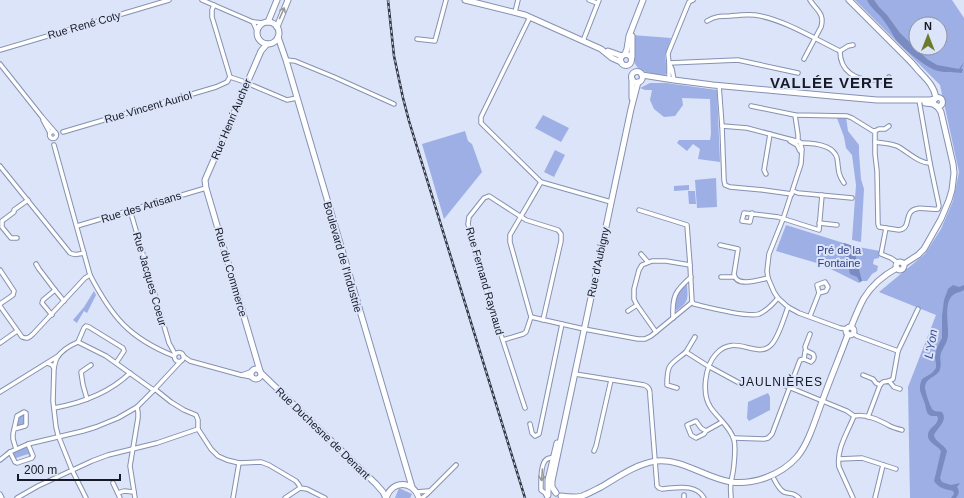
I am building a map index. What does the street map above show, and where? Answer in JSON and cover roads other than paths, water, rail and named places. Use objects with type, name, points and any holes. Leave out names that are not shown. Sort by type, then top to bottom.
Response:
[{"type":"street","name":"Rue René Coty","points":[[0,50],[169,0]]},
{"type":"street","points":[[202,0],[253,22],[274,24],[277,27]]},
{"type":"street","points":[[257,31],[258,28],[265,23],[277,0]]},
{"type":"street","points":[[269,43],[274,42],[278,37],[277,27],[288,0]]},
{"type":"street","points":[[417,39],[435,41],[446,0]]},
{"type":"street","points":[[468,0],[525,15],[601,49],[623,57],[628,54],[634,75],[634,82],[640,82],[647,79],[670,79]]},
{"type":"street","points":[[515,12],[518,0]]},
{"type":"street","points":[[583,41],[598,2],[589,0]]},
{"type":"street","points":[[630,62],[624,64],[623,57],[629,36],[643,0]]},
{"type":"street","points":[[670,79],[672,69],[669,63],[668,54],[689,2],[693,0]]},
{"type":"street","points":[[804,59],[822,23],[819,10],[810,0]]},
{"type":"street","points":[[849,0],[908,59],[919,67],[932,80],[949,145],[954,173],[952,190],[941,219],[924,249],[904,264],[905,266],[903,270],[899,270],[891,258],[882,254],[886,228]]},
{"type":"street","points":[[214,5],[212,17],[230,77],[287,100],[296,98]]},
{"type":"street","points":[[707,21],[713,17],[722,16],[758,16],[786,25],[840,51]]},
{"type":"street","points":[[530,17],[484,114],[483,126],[541,182],[611,202]]},
{"type":"street","points":[[253,22],[260,40],[264,43],[278,45],[282,48]]},
{"type":"street","points":[[630,62],[632,28]]},
{"type":"street","name":"Boulevard de l'Industrie","points":[[278,37],[412,487]]},
{"type":"street","name":"Rue Henri Aucher","points":[[260,40],[261,51]]},
{"type":"street","name":"Rue Henri Aucher","points":[[206,188],[205,180],[247,83],[261,51],[269,43]]},
{"type":"street","points":[[840,51],[853,45]]},
{"type":"street","points":[[840,51],[843,65],[855,76],[866,80],[884,81],[889,77]]},
{"type":"street","points":[[286,60],[295,61],[394,104]]},
{"type":"street","points":[[669,63],[738,60],[798,73]]},
{"type":"street","points":[[0,64],[54,135],[54,145],[90,275],[109,308],[130,332],[159,350],[178,358],[241,375],[258,369],[261,372],[258,379]]},
{"type":"street","points":[[634,75],[640,72],[642,75],[719,85],[862,99],[937,102]]},
{"type":"street","name":"Rue d'Aubigny","points":[[631,109],[634,75]]},
{"type":"street","name":"Rue d'Aubigny","points":[[547,497],[548,480],[575,374],[631,109],[643,77],[642,75]]},
{"type":"street","name":"Rue Vincent Auriol","points":[[54,135],[216,87],[227,82],[230,77]]},
{"type":"street","points":[[719,85],[725,185],[730,187],[852,198]]},
{"type":"street","points":[[875,131],[878,224],[879,227],[902,230],[906,227],[910,212],[921,208],[934,210],[939,206],[919,102]]},
{"type":"street","points":[[751,106],[796,115],[846,116],[873,131],[885,129],[889,126]]},
{"type":"street","points":[[796,115],[802,158],[792,193],[769,254],[767,271],[768,278],[774,292],[788,308],[898,351]]},
{"type":"street","points":[[722,126],[747,128],[799,143],[826,146],[835,154],[837,158],[839,176],[844,183]]},
{"type":"street","points":[[766,174],[764,170],[770,134]]},
{"type":"street","points":[[875,142],[892,144],[924,163],[930,163]]},
{"type":"street","points":[[0,166],[70,253],[76,255],[84,253]]},
{"type":"street","points":[[503,340],[526,332],[531,317],[510,242],[510,235],[541,182]]},
{"type":"street","name":"Rue des Artisans","points":[[77,226],[206,188]]},
{"type":"street","name":"Rue du Commerce","points":[[206,188],[261,372]]},
{"type":"street","points":[[752,213],[783,218],[819,230],[822,195]]},
{"type":"street","name":"Rue Fernand Raynaud","points":[[520,217],[489,196],[484,198],[469,217],[468,224],[484,283],[525,408]]},
{"type":"street","points":[[17,238],[11,238],[2,227],[2,221],[28,200]]},
{"type":"street","name":"Rue Jacques Coeur","points":[[130,210],[169,343],[178,358]]},
{"type":"street","points":[[639,210],[687,225],[692,302]]},
{"type":"street","points":[[520,217],[558,230],[561,234],[561,240],[543,320]]},
{"type":"street","points":[[819,223],[838,226]]},
{"type":"street","points":[[720,245],[738,249],[734,268],[734,277]]},
{"type":"street","points":[[641,254],[648,262]]},
{"type":"street","points":[[656,332],[634,299],[639,270],[642,265],[648,262],[659,261],[690,265]]},
{"type":"street","points":[[36,264],[64,301]]},
{"type":"street","points":[[553,457],[546,459],[542,472],[541,490],[547,497],[552,493],[571,498],[581,496],[631,470],[647,463],[655,462],[674,462],[708,476],[731,482],[743,482],[771,475],[796,458],[806,441],[862,302],[878,281],[897,266]]},
{"type":"street","points":[[0,270],[14,291],[13,295],[0,305],[17,331],[22,337],[25,338],[29,338],[85,278],[90,275]]},
{"type":"street","points":[[673,318],[675,295],[681,286],[691,277]]},
{"type":"street","points":[[721,277],[734,277],[743,282],[768,278]]},
{"type":"street","points":[[52,315],[42,303],[42,300],[55,290]]},
{"type":"street","points":[[810,316],[819,293]]},
{"type":"street","points":[[692,302],[694,304],[726,311],[756,315],[766,310],[778,298]]},
{"type":"street","points":[[531,317],[584,329],[642,339],[648,338],[692,302]]},
{"type":"street","points":[[628,311],[637,304]]},
{"type":"street","points":[[731,498],[735,444],[734,438],[711,409],[707,399],[705,388],[708,366],[721,349],[728,346],[736,345],[761,350],[771,346],[776,338],[788,308]]},
{"type":"street","points":[[868,417],[880,385],[883,382],[893,379],[898,351],[918,309]]},
{"type":"street","points":[[530,424],[532,433],[536,436],[539,434],[562,324]]},
{"type":"street","points":[[0,392],[78,342],[86,326],[89,326],[123,348],[124,352],[116,363]]},
{"type":"street","points":[[0,343],[17,331]]},
{"type":"street","points":[[804,359],[804,354],[806,352],[805,347],[810,334]]},
{"type":"street","points":[[677,388],[667,385],[667,373],[670,365],[686,352],[695,337]]},
{"type":"street","points":[[78,342],[97,351],[171,402],[196,415],[198,420],[198,429],[211,449],[218,456],[239,463],[261,462],[269,465],[296,481],[300,488]]},
{"type":"street","points":[[686,352],[743,385]]},
{"type":"street","points":[[804,359],[811,362],[814,358],[813,354],[806,352]]},
{"type":"street","points":[[58,356],[54,368],[54,408],[56,427],[72,470],[86,498]]},
{"type":"street","points":[[178,358],[184,358],[183,356],[190,361]]},
{"type":"street","name":"Rue du Commerce","points":[[253,372],[256,357]]},
{"type":"street","points":[[0,460],[10,452],[28,444],[84,431],[118,418],[137,406],[154,390],[174,369],[178,358]]},
{"type":"street","points":[[734,438],[764,439],[770,436],[788,387],[800,360],[804,359]]},
{"type":"street","points":[[46,363],[52,365],[54,368]]},
{"type":"street","points":[[87,399],[81,372],[91,365]]},
{"type":"street","name":"Rue Duchesne de Denant","points":[[253,372],[255,379],[262,379],[270,382]]},
{"type":"street","name":"Rue Duchesne de Denant","points":[[261,372],[376,484],[386,498]]},
{"type":"street","points":[[54,408],[98,395],[116,385],[130,373]]},
{"type":"street","points":[[575,374],[644,385],[648,387],[657,486],[662,489],[685,487],[692,488],[700,492],[704,498]]},
{"type":"street","points":[[863,375],[873,379],[880,385]]},
{"type":"street","points":[[594,451],[611,380]]},
{"type":"street","points":[[889,381],[894,387],[900,389]]},
{"type":"street","points":[[788,387],[847,411],[854,416],[859,415],[873,418],[902,430]]},
{"type":"street","points":[[135,498],[130,466],[138,418],[137,406]]},
{"type":"street","points":[[14,429],[26,425],[26,413],[24,412],[17,416],[14,429],[13,439],[16,449]]},
{"type":"street","name":"Rue d'Aubigny","points":[[560,496],[552,487],[552,481],[565,415]]},
{"type":"street","points":[[853,498],[839,467],[839,459],[841,448],[854,416]]},
{"type":"street","points":[[706,430],[701,428],[696,421],[687,425],[691,435],[696,438],[704,434],[706,430],[722,422]]},
{"type":"street","points":[[17,498],[38,486],[108,455],[157,443],[198,429]]},
{"type":"street","points":[[10,452],[17,463],[32,458],[28,444]]},
{"type":"street","points":[[839,459],[862,458],[896,469]]},
{"type":"street","points":[[234,498],[239,463]]},
{"type":"street","points":[[422,498],[456,465]]},
{"type":"street","points":[[875,498],[883,465]]},
{"type":"street","name":"Boulevard de l'Industrie","points":[[401,484],[405,477],[405,466]]},
{"type":"street","points":[[774,479],[783,491],[796,494],[799,498]]},
{"type":"street","points":[[113,483],[120,498]]},
{"type":"street","name":"Rue Duchesne de Denant","points":[[376,484],[383,488],[393,488]]},
{"type":"street","points":[[386,498],[390,490],[401,484],[412,487],[418,498]]},
{"type":"street","points":[[285,498],[300,488],[307,489],[325,498]]},
{"type":"street","points":[[118,493],[124,491],[134,492]]},
{"type":"street","points":[[416,492],[430,491]]},
{"type":"street","points":[[0,494],[2,498]]},
{"type":"railway","points":[[388,0],[394,56],[409,121],[525,498]]},
{"type":"district","name":"VALLÉE VERTE","points":[[832,83]]},
{"type":"district","name":"JAULNIÈRES","points":[[781,382]]},
{"type":"park label","name":"Pré de la Fontaine","points":[[839,256]]},
{"type":"water label","name":"L'Yon","points":[[931,344]]}]
